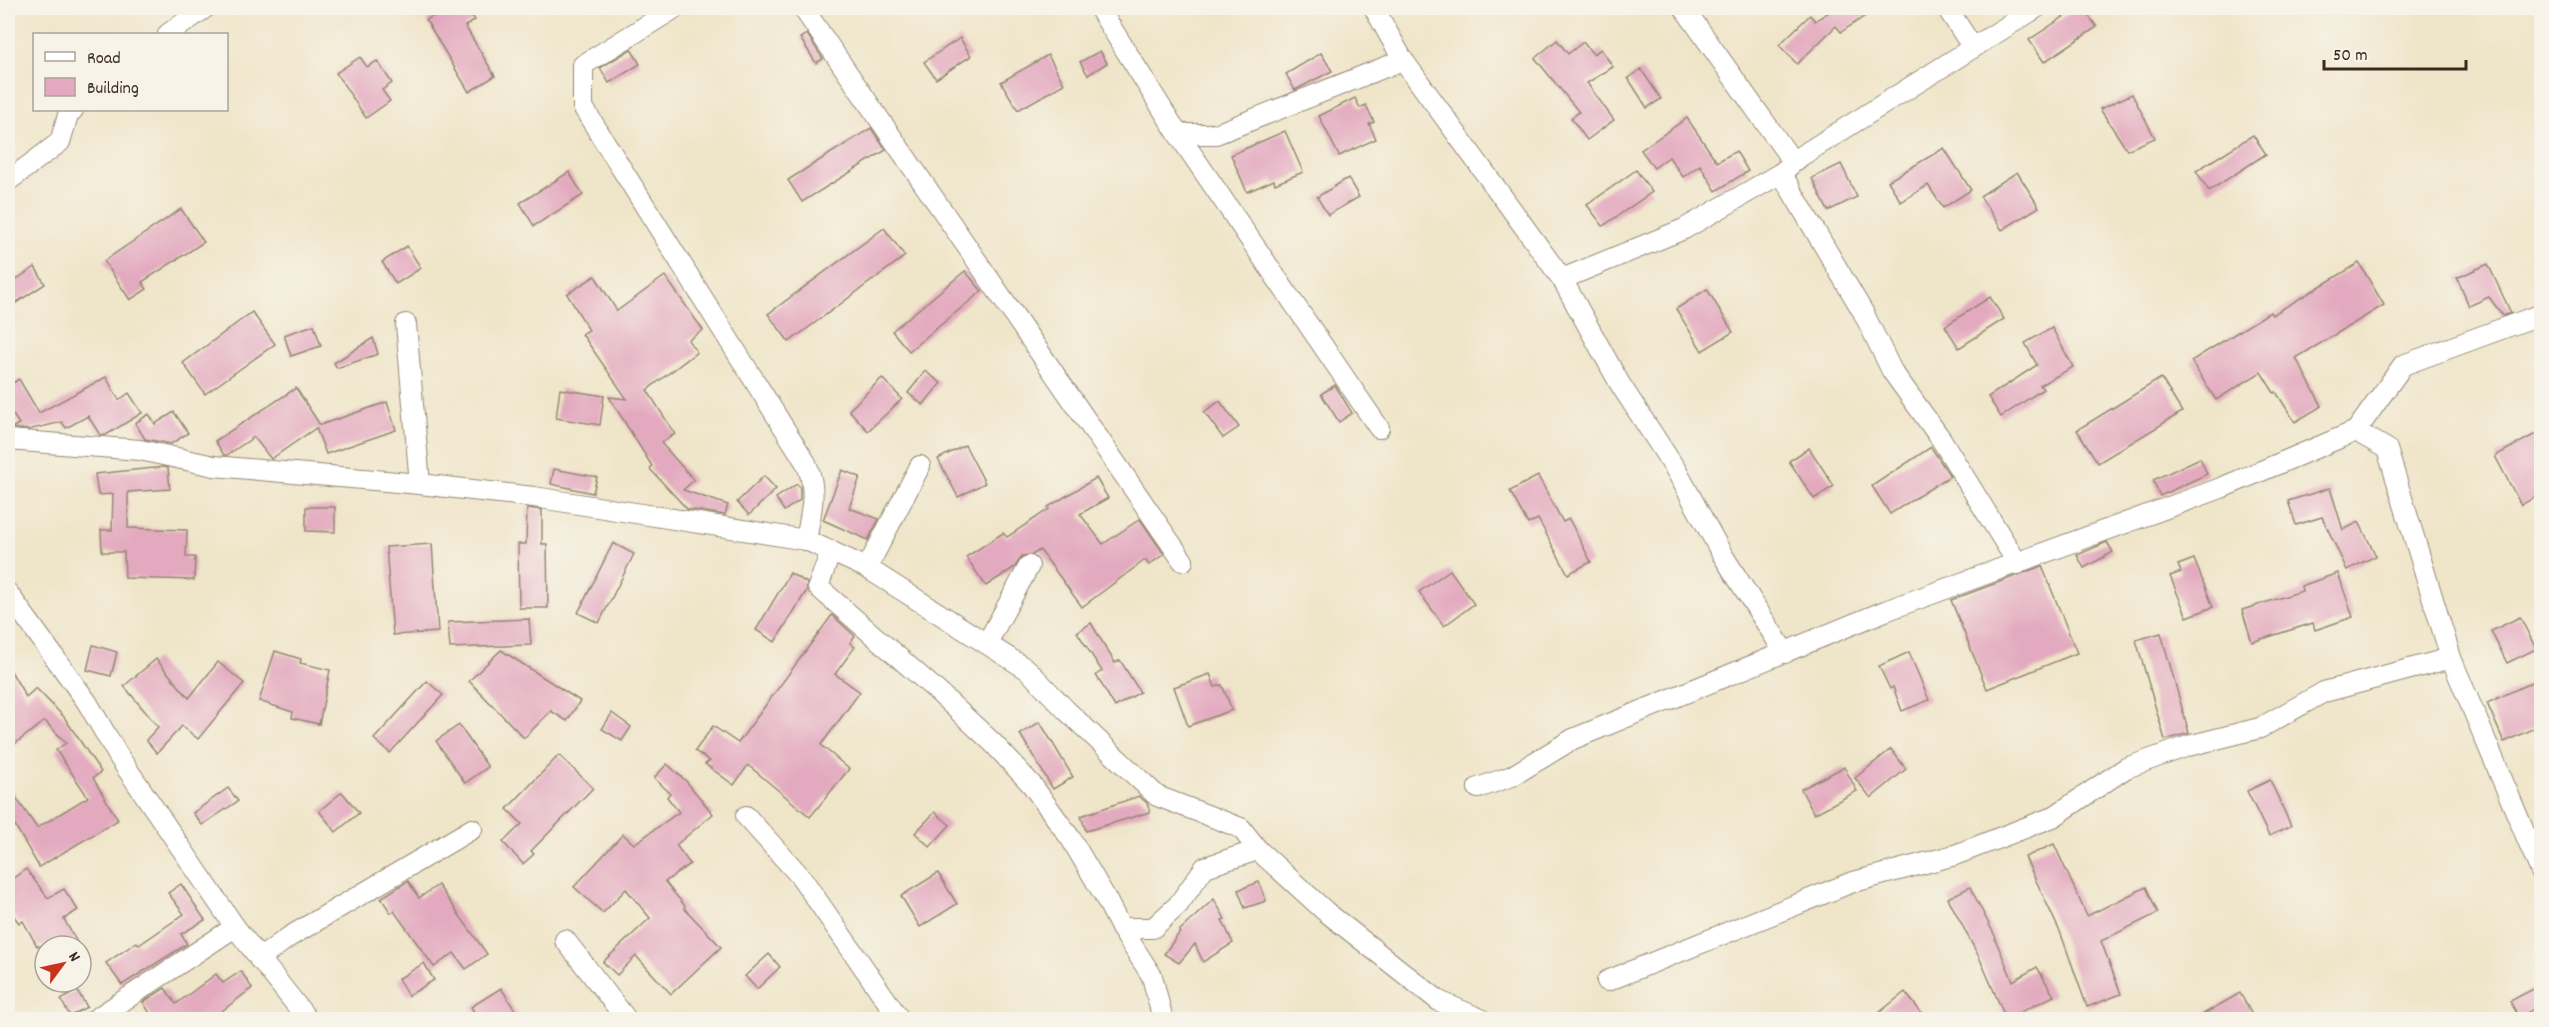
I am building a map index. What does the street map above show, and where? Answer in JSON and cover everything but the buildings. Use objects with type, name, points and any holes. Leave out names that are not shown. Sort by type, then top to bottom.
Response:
[{"type":"street","points":[[169,33],[205,8]]},
{"type":"street","points":[[675,8],[583,65],[582,107],[806,463],[813,477],[806,540]]},
{"type":"street","points":[[803,8],[1183,561]]},
{"type":"street","points":[[1099,8],[1178,134],[1379,428]]},
{"type":"street","points":[[1374,8],[1403,60],[1562,279],[1620,384],[1676,470],[1722,554],[1785,652]]},
{"type":"street","points":[[1684,8],[1787,167],[1892,371],[1941,439],[2018,564]]},
{"type":"street","points":[[1947,8],[1973,48]]},
{"type":"street","points":[[1562,279],[1684,228],[1787,167],[2036,8]]},
{"type":"street","points":[[1178,134],[1216,134],[1403,60]]},
{"type":"street","points":[[8,181],[60,142],[68,115],[72,111]]},
{"type":"street","points":[[1478,788],[1512,777],[1573,739],[1885,611],[2221,488],[2356,431],[2403,365],[2541,314]]},
{"type":"street","points":[[406,324],[420,484]]},
{"type":"street","points":[[2356,431],[2387,449],[2451,658],[2541,874]]},
{"type":"street","points":[[8,440],[140,450],[214,466],[420,484],[534,497],[806,540],[867,568],[1028,670],[1157,796],[1241,828],[1258,850],[1325,911],[1439,1001],[1483,1020]]},
{"type":"street","points":[[867,568],[920,466]]},
{"type":"street","points":[[831,551],[818,587],[944,697],[993,743],[1032,785],[1071,839],[1121,928],[1152,976],[1163,1020]]},
{"type":"street","points":[[987,644],[1029,566]]},
{"type":"street","points":[[8,593],[87,702],[119,757],[235,927],[308,1020]]},
{"type":"street","points":[[1607,981],[1850,883],[1955,855],[2053,817],[2126,768],[2188,746],[2260,728],[2324,692],[2451,658]]},
{"type":"street","points":[[746,816],[801,877],[900,1020]]},
{"type":"street","points":[[259,959],[289,937],[472,829]]},
{"type":"street","points":[[1121,928],[1153,928],[1178,905],[1204,867],[1258,850]]},
{"type":"street","points":[[94,1020],[235,927]]},
{"type":"street","points":[[565,940],[627,1020]]}]
